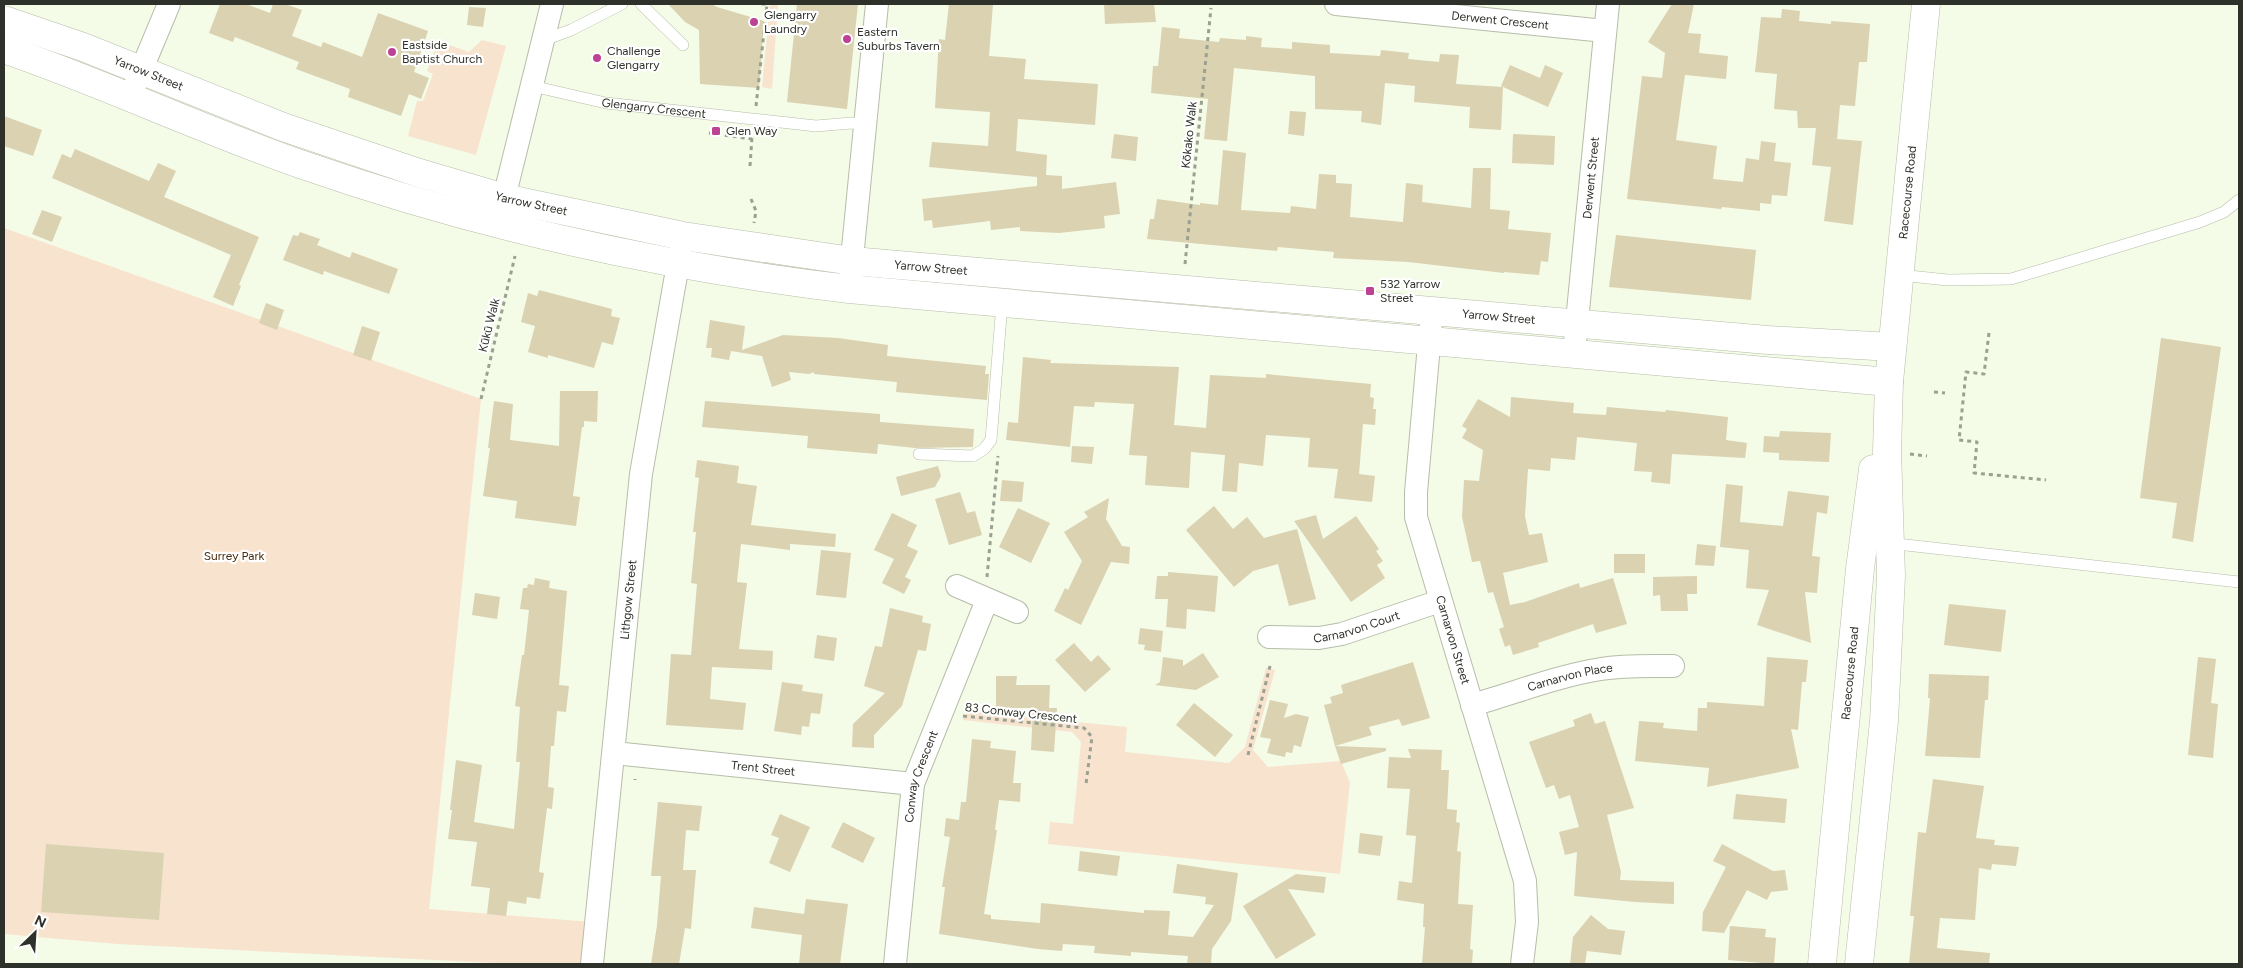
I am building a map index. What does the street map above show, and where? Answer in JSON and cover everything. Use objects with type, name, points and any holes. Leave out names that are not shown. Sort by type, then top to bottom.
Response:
[{"type":"street","points":[[130,97],[169,4]]},
{"type":"street","points":[[497,225],[552,4]]},
{"type":"street","points":[[849,289],[877,4]]},
{"type":"street","name":"Derwent Crescent","points":[[1336,4],[1605,31]]},
{"type":"street","name":"Derwent Street","points":[[1574,352],[1608,4]]},
{"type":"street","name":"Racecourse Road","points":[[1822,964],[1860,569],[1888,382],[1926,4]]},
{"type":"street","name":"Yarrow Street","points":[[4,20],[83,47],[243,112],[346,149],[504,198],[683,236],[852,261],[1768,340],[1892,346]]},
{"type":"street","points":[[4,49],[304,166],[497,225],[603,250],[678,264],[776,281],[1002,304],[1574,352],[1888,382]]},
{"type":"street","name":"Lithgow Street","points":[[592,964],[646,440],[683,236]]},
{"type":"street","name":"Carnarvon Street","points":[[1432,311],[1416,504],[1418,524],[1525,880],[1527,922],[1522,964]]},
{"type":"street","name":"Racecourse Road","points":[[1859,964],[1884,721],[1890,576],[1887,451],[1888,382]]},
{"type":"street","points":[[957,586],[1018,612]]},
{"type":"street","name":"Conway Crescent","points":[[894,964],[913,784],[987,600]]},
{"type":"street","name":"Carnarvon Court","points":[[1269,637],[1319,638],[1342,634],[1413,612],[1440,600]]},
{"type":"street","name":"Carnarvon Place","points":[[1472,705],[1574,674],[1601,668],[1673,666]]},
{"type":"street","name":"Trent Street","points":[[614,753],[913,784]]},
{"type":"street","points":[[1830,876],[1867,880]]},
{"type":"lane","points":[[544,40],[571,30],[622,4]]},
{"type":"lane","points":[[641,4],[683,44]]},
{"type":"lane","name":"Glengarry Crescent","points":[[532,86],[606,103],[816,126],[851,123],[865,124]]},
{"type":"lane","points":[[1899,275],[1948,280],[2011,279],[2200,222],[2224,212],[2239,200]]},
{"type":"lane","points":[[919,454],[973,456],[984,449],[991,440],[1002,304]]},
{"type":"lane","points":[[1888,543],[2239,582]]},
{"type":"path","points":[[755,109],[767,4],[760,4]]},
{"type":"path","name":"Kōkako Walk","points":[[1185,264],[1211,8]]},
{"type":"path","points":[[709,133],[752,137],[750,166]]},
{"type":"path","points":[[751,199],[756,216],[751,228]]},
{"type":"path","name":"Kūkū Walk","points":[[481,398],[515,256]]},
{"type":"path","points":[[1988,333],[1984,374],[1966,372],[1959,440],[1977,442],[1974,473],[2046,480]]},
{"type":"path","points":[[1934,392],[1945,393]]},
{"type":"path","points":[[1904,453],[1927,456]]},
{"type":"path","points":[[1248,755],[1270,666]]},
{"type":"path","name":"83 Conway Crescent","points":[[958,715],[1084,728],[1092,737],[1086,784]]},
{"type":"green space","points":[[770,4],[778,4],[772,89],[762,87]]},
{"type":"green space","points":[[482,40],[506,46],[476,155],[408,136],[417,101],[423,101],[433,74],[427,71],[437,45],[441,42],[469,52]]},
{"type":"green space","name":"Surrey Park","points":[[4,228],[481,399],[429,909],[591,922],[587,964],[514,964],[117,944],[4,934]]},
{"type":"green space","points":[[1266,668],[1275,670],[1253,750],[1268,767],[1341,761],[1350,783],[1340,874],[1048,844],[1050,822],[1073,824],[1081,742],[1072,732],[963,720],[967,711],[1127,727],[1125,752],[1229,763],[1245,747]]},
{"type":"building","points":[[220,4],[246,4],[270,13],[273,4],[285,4],[302,10],[292,36],[321,47],[323,42],[362,57],[378,13],[428,31],[414,72],[429,78],[421,99],[409,94],[401,116],[348,97],[350,89],[296,69],[299,62],[235,37],[233,42],[209,33]]},
{"type":"building","points":[[668,4],[712,4],[764,21],[759,88],[700,84],[699,30],[685,22]]},
{"type":"building","points":[[797,4],[858,4],[847,109],[787,102]]},
{"type":"building","points":[[949,4],[993,4],[989,56],[1026,59],[1024,79],[1098,84],[1095,125],[1018,119],[1016,151],[1047,155],[1046,175],[1062,176],[1062,189],[1116,182],[1120,214],[1104,216],[1105,228],[1059,233],[1020,231],[1020,227],[991,230],[990,221],[933,228],[932,220],[924,221],[922,199],[1037,186],[1037,177],[929,167],[932,142],[988,146],[990,112],[935,108],[939,39],[945,40]]},
{"type":"building","points":[[1104,4],[1154,4],[1156,22],[1105,24]]},
{"type":"building","points":[[1672,4],[1694,4],[1688,33],[1701,34],[1699,53],[1728,56],[1726,79],[1685,75],[1676,140],[1717,146],[1713,179],[1743,182],[1746,158],[1759,160],[1761,141],[1776,143],[1774,161],[1791,163],[1787,196],[1772,195],[1771,204],[1760,203],[1760,211],[1722,207],[1721,209],[1627,199],[1642,76],[1662,78],[1665,53],[1648,42]]},
{"type":"building","points":[[469,7],[486,8],[483,27],[467,25]]},
{"type":"building","points":[[1782,9],[1800,11],[1799,21],[1831,24],[1831,21],[1870,24],[1867,62],[1859,62],[1855,106],[1840,105],[1837,139],[1862,141],[1853,225],[1824,221],[1831,167],[1812,165],[1816,128],[1798,128],[1797,111],[1774,109],[1777,74],[1755,72],[1761,17],[1781,18]]},
{"type":"building","points":[[1162,27],[1180,29],[1179,38],[1219,42],[1220,38],[1246,40],[1246,36],[1262,38],[1261,47],[1292,49],[1292,42],[1330,45],[1330,53],[1380,56],[1381,50],[1409,53],[1408,59],[1439,62],[1440,54],[1459,55],[1456,84],[1503,87],[1501,130],[1469,128],[1470,107],[1414,102],[1415,86],[1385,83],[1381,125],[1361,122],[1362,111],[1315,109],[1315,76],[1234,68],[1227,141],[1204,139],[1208,99],[1151,93],[1153,66],[1158,66]]},
{"type":"building","points":[[1510,65],[1540,78],[1545,65],[1563,73],[1548,107],[1501,86]]},
{"type":"building","points":[[1290,111],[1306,112],[1304,136],[1288,134]]},
{"type":"building","points":[[4,116],[42,130],[33,156],[4,146]]},
{"type":"building","points":[[1114,134],[1138,137],[1136,161],[1111,158]]},
{"type":"building","points":[[1513,134],[1555,136],[1554,165],[1512,163]]},
{"type":"building","points":[[75,149],[149,181],[158,163],[176,171],[164,197],[259,237],[239,285],[241,286],[233,306],[213,297],[231,255],[52,178],[62,154],[71,158]]},
{"type":"building","points":[[1223,150],[1246,153],[1241,210],[1290,213],[1291,206],[1316,209],[1319,174],[1336,175],[1336,183],[1352,184],[1350,217],[1403,222],[1406,183],[1423,185],[1422,202],[1471,208],[1473,168],[1491,168],[1490,209],[1510,211],[1508,229],[1551,233],[1548,262],[1541,261],[1539,275],[1504,273],[1408,262],[1333,258],[1334,252],[1278,247],[1277,251],[1147,239],[1150,219],[1154,219],[1157,199],[1200,205],[1200,203],[1218,205]]},
{"type":"building","points":[[42,210],[62,217],[52,242],[32,234]]},
{"type":"building","points":[[300,232],[320,239],[317,245],[350,258],[352,252],[398,269],[389,294],[324,271],[323,275],[283,260],[293,235],[298,236]]},
{"type":"building","points":[[1616,235],[1756,250],[1751,300],[1609,287]]},
{"type":"building","points":[[539,290],[612,309],[611,316],[620,318],[613,345],[602,342],[594,368],[548,355],[548,358],[528,352],[535,326],[521,322],[528,293],[537,296]]},
{"type":"building","points":[[266,303],[284,310],[277,330],[259,323]]},
{"type":"building","points":[[710,320],[745,326],[742,350],[783,335],[838,338],[888,345],[887,356],[986,366],[985,374],[989,374],[987,400],[896,392],[897,382],[814,374],[814,372],[809,374],[789,372],[791,380],[772,387],[762,356],[731,351],[729,360],[711,357],[712,348],[706,348]]},
{"type":"building","points":[[362,326],[380,332],[371,361],[353,355]]},
{"type":"building","points":[[2161,338],[2221,347],[2193,542],[2172,538],[2177,503],[2140,498]]},
{"type":"building","points":[[1023,357],[1051,360],[1050,363],[1179,367],[1174,425],[1206,428],[1210,375],[1266,378],[1266,374],[1371,384],[1370,397],[1374,398],[1373,409],[1376,409],[1375,425],[1363,424],[1359,474],[1375,476],[1372,502],[1334,498],[1338,469],[1308,467],[1310,438],[1266,435],[1263,466],[1239,463],[1237,492],[1222,491],[1225,455],[1191,452],[1189,488],[1145,485],[1147,456],[1129,455],[1134,404],[1095,402],[1094,407],[1074,406],[1070,447],[1006,440],[1008,422],[1018,423]]},
{"type":"building","points":[[560,391],[598,391],[597,422],[584,421],[584,427],[582,427],[573,496],[580,497],[576,526],[515,518],[517,501],[483,496],[494,401],[513,404],[510,440],[559,446]]},
{"type":"building","points":[[1511,397],[1574,403],[1573,413],[1606,415],[1607,407],[1665,412],[1666,410],[1728,417],[1726,440],[1747,443],[1745,458],[1672,454],[1670,484],[1651,482],[1652,472],[1634,471],[1637,443],[1577,437],[1575,460],[1551,458],[1550,471],[1528,469],[1525,516],[1529,535],[1542,533],[1548,562],[1503,573],[1510,605],[1525,602],[1579,583],[1580,588],[1613,578],[1627,624],[1596,633],[1593,624],[1538,643],[1539,647],[1513,655],[1510,645],[1505,647],[1499,629],[1504,627],[1493,592],[1488,593],[1480,561],[1472,562],[1462,517],[1464,480],[1479,481],[1483,450],[1462,438],[1467,429],[1462,426],[1478,399],[1510,417]]},
{"type":"building","points":[[705,401],[880,414],[880,422],[974,429],[973,447],[915,448],[878,444],[877,454],[807,448],[808,436],[702,427]]},
{"type":"building","points":[[1780,431],[1831,433],[1829,462],[1779,460],[1779,453],[1763,452],[1764,436],[1779,437]]},
{"type":"building","points":[[1072,446],[1094,447],[1092,464],[1071,462]]},
{"type":"building","points":[[697,460],[739,466],[737,483],[757,486],[751,525],[836,534],[835,547],[790,544],[790,550],[741,544],[737,582],[747,583],[739,649],[773,651],[772,670],[712,667],[710,699],[746,703],[743,730],[666,725],[671,654],[691,655],[697,584],[691,583],[696,532],[693,532],[699,478],[695,477]]},
{"type":"building","points":[[938,466],[941,476],[935,487],[901,496],[896,477]]},
{"type":"building","points":[[1002,480],[1024,482],[1022,502],[1000,501]]},
{"type":"building","points":[[1726,484],[1743,486],[1740,522],[1783,526],[1788,491],[1829,496],[1827,514],[1817,512],[1812,556],[1820,557],[1817,593],[1805,592],[1811,643],[1757,625],[1769,590],[1746,588],[1749,550],[1720,547]]},
{"type":"building","points":[[960,492],[967,513],[975,511],[982,535],[949,545],[935,499]]},
{"type":"building","points":[[1109,498],[1106,519],[1122,546],[1130,547],[1129,564],[1111,562],[1081,625],[1054,611],[1065,588],[1068,590],[1082,561],[1064,532],[1088,517],[1084,512]]},
{"type":"building","points":[[1214,506],[1233,529],[1247,517],[1264,538],[1297,529],[1316,599],[1289,606],[1278,564],[1253,571],[1234,587],[1186,530]]},
{"type":"building","points":[[1018,508],[1050,523],[1031,563],[999,547]]},
{"type":"building","points":[[892,513],[917,525],[907,546],[918,551],[905,577],[911,580],[904,594],[882,583],[894,559],[874,550]]},
{"type":"building","points":[[1316,515],[1323,539],[1356,516],[1379,549],[1376,551],[1383,561],[1377,565],[1385,578],[1351,602],[1294,521]]},
{"type":"building","points":[[1697,544],[1716,546],[1714,566],[1695,565]]},
{"type":"building","points":[[821,550],[851,553],[846,598],[816,595]]},
{"type":"building","points":[[1614,554],[1645,554],[1645,573],[1614,573]]},
{"type":"building","points":[[1168,572],[1218,576],[1215,612],[1187,609],[1186,629],[1166,627],[1168,599],[1155,599],[1157,576],[1168,576]]},
{"type":"building","points":[[1697,576],[1697,594],[1687,594],[1688,611],[1661,611],[1660,595],[1653,596],[1653,577]]},
{"type":"building","points":[[535,578],[550,581],[549,588],[567,591],[559,685],[569,686],[566,712],[557,711],[554,746],[551,746],[548,787],[554,788],[552,809],[547,808],[539,872],[544,873],[540,899],[527,897],[526,904],[508,901],[506,916],[487,914],[490,888],[471,886],[477,842],[448,839],[456,760],[482,765],[474,822],[514,829],[520,762],[516,762],[520,707],[515,706],[522,655],[524,655],[529,610],[520,609],[523,588],[527,588],[528,584],[534,585]]},
{"type":"building","points":[[475,593],[500,597],[497,619],[472,615]]},
{"type":"building","points":[[1949,604],[2006,610],[2001,652],[1944,645]]},
{"type":"building","points":[[890,608],[923,616],[922,622],[931,624],[926,651],[918,650],[902,706],[874,735],[874,748],[852,747],[853,724],[885,693],[864,686],[875,646],[882,647]]},
{"type":"building","points":[[1140,628],[1163,631],[1161,652],[1144,650],[1145,645],[1138,644]]},
{"type":"building","points":[[817,635],[837,638],[834,661],[814,658]]},
{"type":"building","points":[[1074,643],[1091,662],[1098,655],[1111,669],[1085,692],[1055,660]]},
{"type":"building","points":[[1203,653],[1219,677],[1196,690],[1155,685],[1160,682],[1163,657],[1183,660],[1183,666]]},
{"type":"building","points":[[1767,657],[1808,660],[1806,682],[1802,682],[1798,730],[1791,729],[1799,768],[1707,787],[1709,768],[1635,761],[1639,721],[1664,723],[1663,728],[1697,731],[1698,708],[1707,708],[1707,702],[1764,706]]},
{"type":"building","points":[[2198,657],[2216,659],[2211,703],[2218,704],[2213,758],[2188,755]]},
{"type":"building","points":[[1413,662],[1430,718],[1402,726],[1399,719],[1369,727],[1372,735],[1335,746],[1324,705],[1332,703],[1330,697],[1343,693],[1341,685]]},
{"type":"building","points":[[1929,674],[1989,676],[1988,700],[1985,700],[1980,758],[1925,756],[1930,698],[1928,698]]},
{"type":"building","points":[[996,676],[1017,676],[1016,685],[1050,685],[1049,708],[1057,708],[1054,752],[1031,750],[1033,708],[996,708]]},
{"type":"building","points":[[782,682],[803,685],[802,691],[823,694],[820,714],[811,713],[809,727],[802,726],[801,735],[774,731]]},
{"type":"building","points":[[1270,700],[1288,704],[1284,718],[1296,714],[1309,717],[1301,747],[1294,745],[1292,753],[1286,752],[1285,757],[1267,753],[1271,739],[1260,737]]},
{"type":"building","points":[[1194,703],[1233,735],[1215,757],[1176,725]]},
{"type":"building","points":[[1591,713],[1595,724],[1605,721],[1634,808],[1607,815],[1621,872],[1620,880],[1674,882],[1674,904],[1574,896],[1577,852],[1565,855],[1559,832],[1579,827],[1570,795],[1559,799],[1554,785],[1546,788],[1529,742],[1575,726],[1573,720]]},
{"type":"building","points":[[972,739],[991,741],[990,748],[1016,751],[1013,783],[1021,783],[1020,802],[999,800],[995,830],[997,830],[984,914],[991,915],[991,919],[1040,923],[1041,903],[1144,913],[1144,910],[1170,911],[1168,935],[1193,937],[1214,905],[1205,904],[1206,897],[1173,893],[1177,864],[1238,873],[1231,921],[1212,949],[1211,964],[1187,964],[1188,956],[1131,952],[1131,956],[1094,953],[1095,946],[1063,944],[1062,951],[1038,949],[939,934],[945,887],[942,887],[950,837],[944,836],[946,818],[959,820],[961,802],[966,802]]},
{"type":"building","points":[[1335,746],[1386,748],[1386,751],[1341,764]]},
{"type":"building","points":[[1408,749],[1442,750],[1441,770],[1449,770],[1447,809],[1457,810],[1456,822],[1460,823],[1457,851],[1461,852],[1458,904],[1473,905],[1470,949],[1473,950],[1472,964],[1422,964],[1425,927],[1423,927],[1424,904],[1397,900],[1399,881],[1412,883],[1416,836],[1406,835],[1410,789],[1387,788],[1389,757],[1411,758]]},
{"type":"building","points":[[1933,779],[1984,786],[1976,838],[1995,840],[1994,845],[2019,847],[2016,866],[1992,864],[1991,870],[1979,868],[1975,920],[1940,918],[1937,948],[1990,953],[1989,964],[1909,964],[1914,916],[1910,916],[1918,832],[1926,833]]},
{"type":"building","points":[[1736,794],[1787,799],[1785,823],[1733,819]]},
{"type":"building","points":[[658,802],[702,806],[699,831],[686,830],[683,870],[696,870],[691,929],[685,928],[679,964],[651,964],[657,925],[661,876],[651,876]]},
{"type":"building","points":[[780,814],[810,827],[790,872],[769,863],[779,838],[771,835]]},
{"type":"building","points":[[843,822],[875,838],[863,863],[831,847]]},
{"type":"building","points":[[1360,833],[1383,836],[1380,856],[1358,853]]},
{"type":"building","points":[[46,844],[164,853],[159,920],[41,912]]},
{"type":"building","points":[[1722,844],[1773,871],[1785,870],[1788,890],[1771,892],[1767,900],[1747,890],[1724,933],[1702,931],[1703,912],[1726,867],[1713,861]]},
{"type":"building","points":[[1080,851],[1120,856],[1117,876],[1078,871]]},
{"type":"building","points":[[1296,874],[1326,877],[1324,893],[1288,889],[1316,935],[1276,959],[1243,906]]},
{"type":"building","points":[[806,899],[848,904],[840,964],[799,964],[802,935],[751,928],[754,907],[804,914]]},
{"type":"building","points":[[1591,915],[1608,929],[1625,931],[1621,955],[1587,951],[1585,964],[1570,964],[1573,937]]},
{"type":"building","points":[[1730,926],[1766,929],[1765,937],[1776,938],[1774,964],[1728,960]]},
{"type":"place","name":"Glengarry Laundry","points":[[754,22]]},
{"type":"place","name":"Eastern Suburbs Tavern","points":[[847,39]]},
{"type":"place","name":"Eastside Baptist Church","points":[[392,52]]},
{"type":"place","name":"Challenge Glengarry","points":[[597,58]]},
{"type":"place","name":"Glen Way","points":[[716,131]]},
{"type":"place","name":"532 Yarrow Street","points":[[1370,291]]}]
